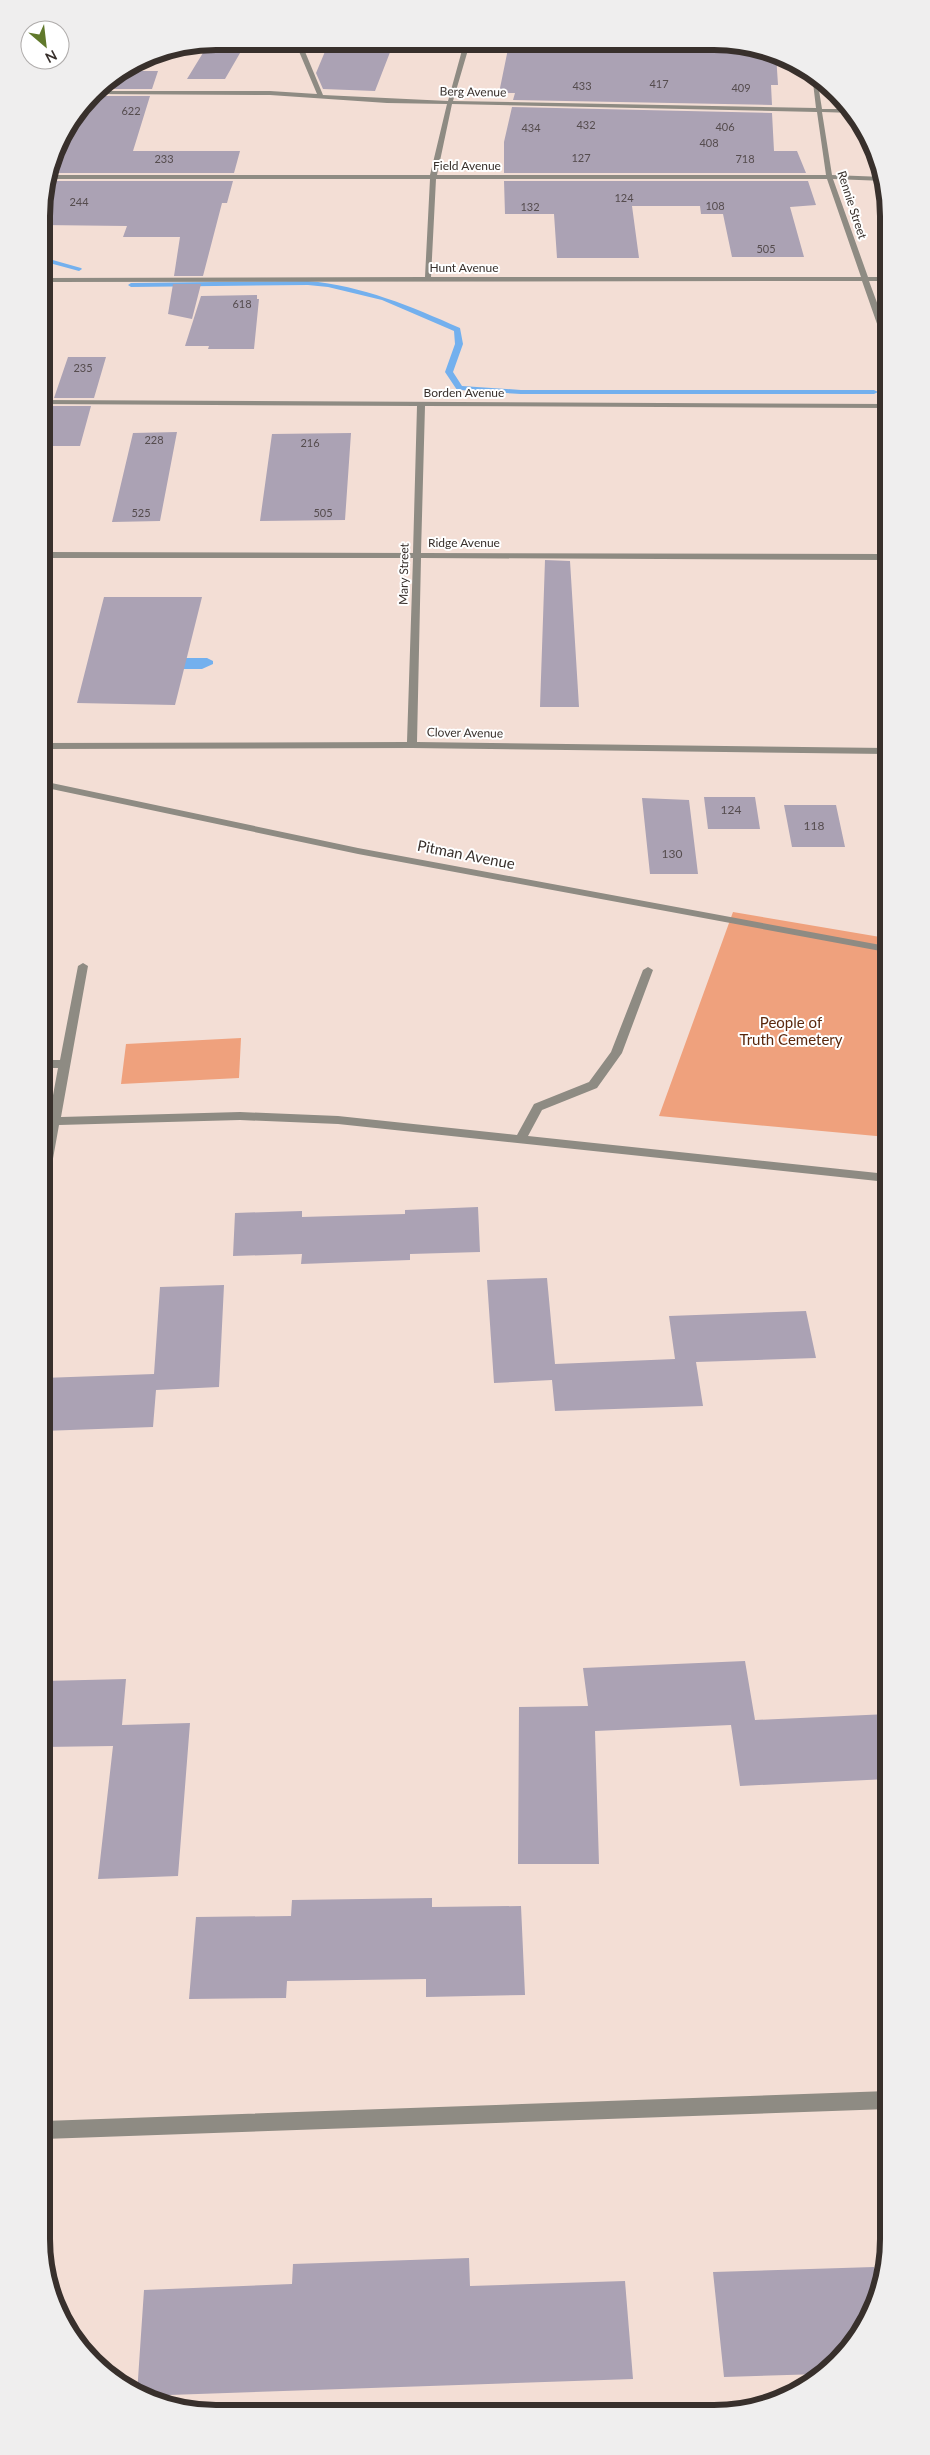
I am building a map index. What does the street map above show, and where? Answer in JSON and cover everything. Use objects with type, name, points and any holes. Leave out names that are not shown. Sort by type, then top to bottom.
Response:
[{"type":"street","points":[[301,50],[321,97]]},
{"type":"street","points":[[428,279],[433,177],[450,102],[465,50]]},
{"type":"street","name":"Rennie Street","points":[[815,84],[829,177],[880,322]]},
{"type":"street","name":"Berg Avenue","points":[[105,93],[270,93],[450,102],[842,111]]},
{"type":"street","name":"Field Avenue","points":[[55,177],[829,177],[876,180]]},
{"type":"street","name":"Hunt Avenue","points":[[50,280],[880,279]]},
{"type":"street","name":"Borden Avenue","points":[[50,402],[880,406]]},
{"type":"street","name":"Mary Street","points":[[412,745],[421,404]]},
{"type":"street","name":"Ridge Avenue","points":[[50,555],[880,557]]},
{"type":"street","name":"Clover Avenue","points":[[50,746],[412,745],[880,751]]},
{"type":"street","name":"Pitman Avenue","points":[[50,786],[144,808],[387,856],[880,948]]},
{"type":"street","points":[[50,1114],[64,1064],[83,966]]},
{"type":"street","points":[[520,1140],[538,1107],[593,1085],[616,1053],[648,970]]},
{"type":"street","points":[[50,1064],[64,1064]]},
{"type":"street","points":[[50,1121],[260,1117],[338,1120],[880,1177]]},
{"type":"street","points":[[50,2130],[880,2100]]},
{"type":"green space","name":"People of Truth Cemetery","points":[[733,912],[880,937],[880,1136],[659,1116]]},
{"type":"green space","points":[[241,1038],[239,1078],[121,1084],[126,1044]]},
{"type":"water","points":[[181,658],[207,658],[213,661],[213,664],[202,669],[180,669]]},
{"type":"building","points":[[242,50],[225,79],[187,79],[204,51]]},
{"type":"building","points":[[326,50],[391,50],[375,91],[323,89],[316,73]]},
{"type":"building","points":[[508,50],[736,51],[777,63],[778,85],[771,85],[772,105],[513,100],[515,93],[499,93]]},
{"type":"building","points":[[135,71],[158,71],[152,89],[110,89]]},
{"type":"building","points":[[102,96],[150,96],[133,151],[240,151],[234,173],[56,173],[67,143],[78,124]]},
{"type":"building","points":[[512,107],[772,113],[774,151],[797,151],[806,173],[504,173],[504,142]]},
{"type":"building","points":[[54,181],[233,181],[227,203],[222,203],[203,276],[174,276],[180,237],[123,237],[127,226],[50,225],[51,194]]},
{"type":"building","points":[[504,181],[808,181],[816,205],[790,207],[804,257],[732,257],[723,214],[701,214],[700,206],[632,206],[639,258],[557,258],[554,214],[505,214]]},
{"type":"building","points":[[173,284],[201,284],[192,319],[168,314]]},
{"type":"building","points":[[257,295],[257,299],[259,299],[254,349],[208,349],[209,346],[185,346],[201,296]]},
{"type":"building","points":[[68,357],[106,357],[94,398],[54,398]]},
{"type":"building","points":[[51,406],[91,406],[80,446],[50,446]]},
{"type":"building","points":[[177,432],[160,521],[112,522],[133,433]]},
{"type":"building","points":[[351,433],[345,520],[260,521],[272,434]]},
{"type":"building","points":[[545,560],[570,561],[579,707],[540,707]]},
{"type":"building","points":[[104,597],[202,597],[175,705],[77,703]]},
{"type":"building","points":[[704,797],[755,797],[760,829],[708,829]]},
{"type":"building","points":[[642,798],[689,800],[698,874],[650,874]]},
{"type":"building","points":[[784,805],[836,805],[845,847],[792,847]]},
{"type":"building","points":[[478,1207],[480,1252],[410,1254],[410,1260],[301,1264],[302,1254],[233,1256],[235,1213],[302,1211],[302,1217],[405,1214],[405,1210]]},
{"type":"building","points":[[547,1278],[555,1364],[675,1359],[669,1316],[806,1311],[816,1358],[696,1362],[703,1406],[555,1411],[552,1380],[494,1383],[487,1280]]},
{"type":"building","points":[[224,1285],[219,1387],[156,1390],[153,1427],[50,1431],[50,1378],[154,1374],[160,1287]]},
{"type":"building","points":[[745,1661],[755,1720],[880,1714],[880,1779],[740,1786],[731,1725],[595,1731],[599,1864],[518,1864],[519,1707],[588,1706],[583,1668]]},
{"type":"building","points":[[126,1679],[122,1725],[190,1723],[178,1876],[98,1879],[113,1746],[50,1747],[50,1681]]},
{"type":"building","points":[[432,1898],[432,1907],[521,1906],[525,1995],[426,1997],[426,1979],[287,1981],[286,1998],[189,1999],[196,1917],[291,1916],[292,1900]]},
{"type":"building","points":[[469,2258],[470,2286],[625,2281],[633,2379],[161,2395],[138,2385],[144,2290],[292,2284],[293,2264]]},
{"type":"building","points":[[874,2267],[876,2275],[867,2303],[858,2322],[839,2348],[815,2371],[810,2374],[724,2377],[713,2272]]},
{"type":"waterway","points":[[50,261],[79,269]]},
{"type":"waterway","points":[[131,285],[308,283],[348,288],[366,293],[402,306],[457,330],[459,344],[449,372],[460,388],[521,392],[874,392]]}]
